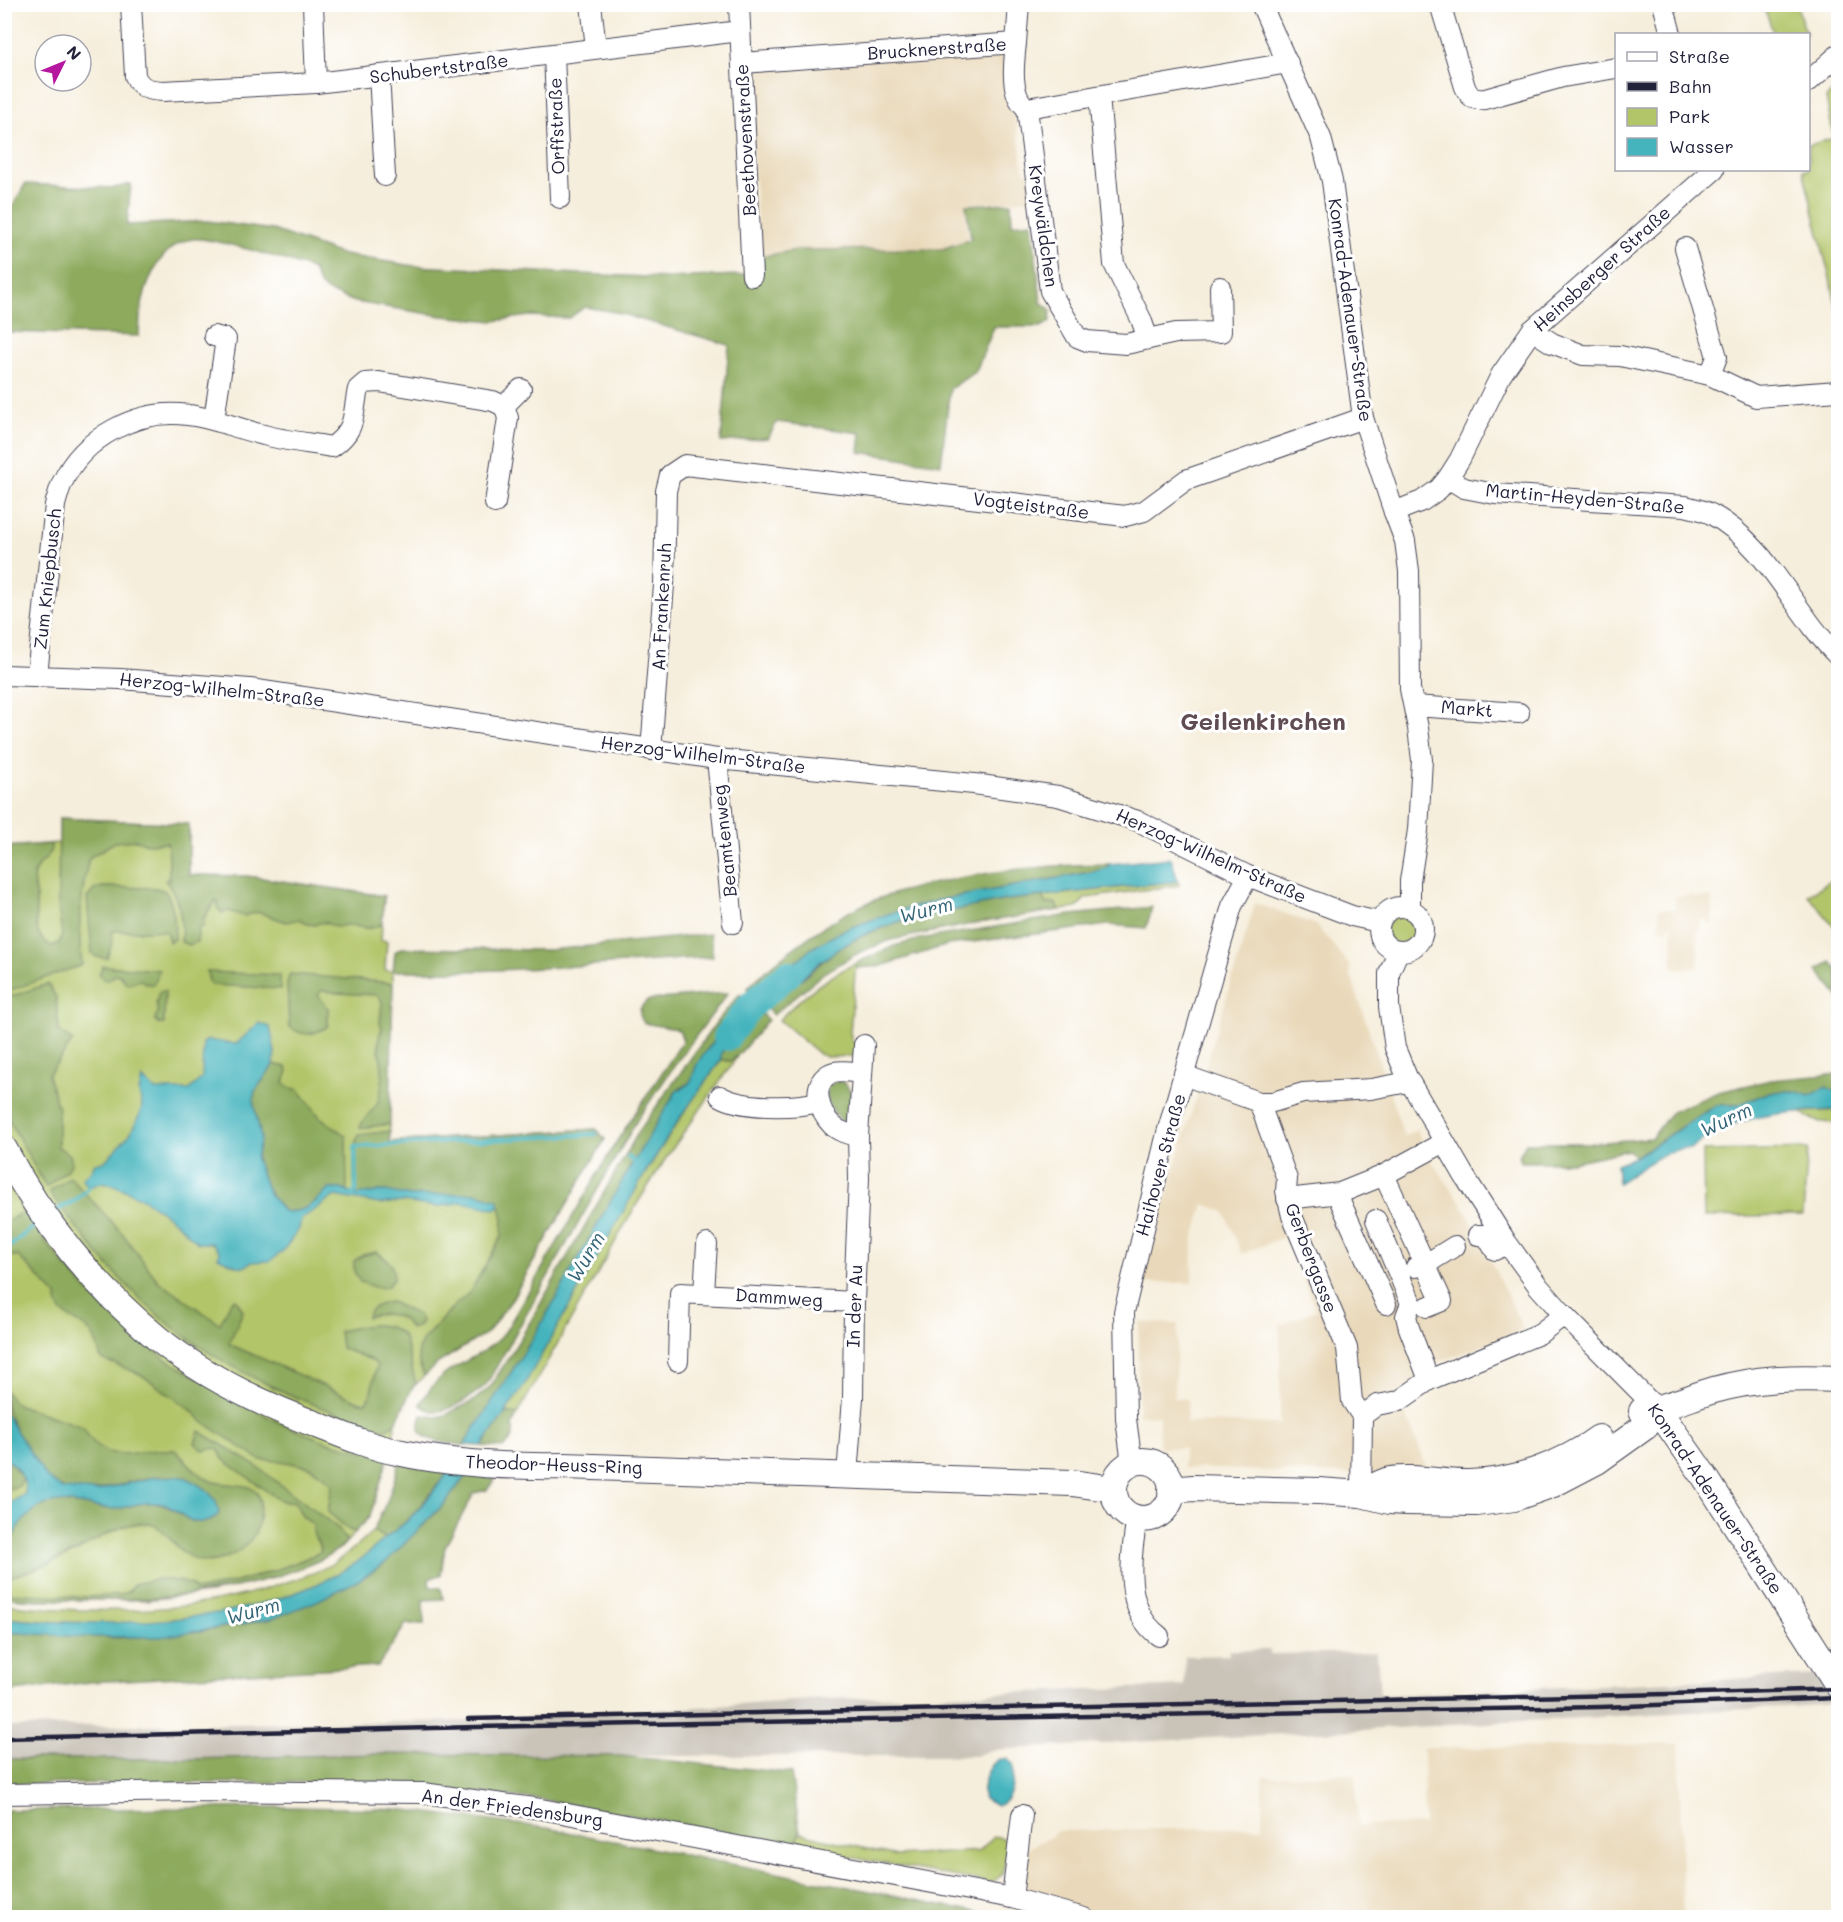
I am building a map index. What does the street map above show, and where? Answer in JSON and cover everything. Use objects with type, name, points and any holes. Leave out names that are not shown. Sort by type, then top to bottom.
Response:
[{"type":"main road","name":"Theodor-Heuss-Ring","points":[[4,1149],[20,1179],[60,1238],[120,1304],[158,1339],[255,1400],[363,1443],[396,1452],[510,1467],[564,1466],[1072,1483],[1114,1489]]},
{"type":"main road","points":[[1172,1490],[1216,1488],[1319,1491],[1360,1494],[1389,1501],[1407,1502],[1477,1503],[1514,1498],[1553,1484],[1597,1461],[1646,1426],[1658,1410],[1713,1390],[1751,1381],[1782,1378],[1839,1379]]},
{"type":"main road","name":"Konrad-Adenauer-Straße","points":[[1658,1410],[1705,1478],[1839,1685]]},
{"type":"main road","points":[[1146,1461],[1159,1466],[1168,1477],[1172,1490],[1168,1504],[1152,1518],[1137,1519],[1123,1511],[1114,1497],[1115,1482],[1121,1471],[1132,1464],[1146,1461]]},
{"type":"street","name":"Schubertstraße","points":[[131,4],[135,76],[139,84],[148,90],[163,91],[316,83],[740,31]]},
{"type":"street","points":[[313,4],[316,83]]},
{"type":"street","points":[[591,4],[596,48]]},
{"type":"street","name":"Beethovenstraße","points":[[739,4],[753,276]]},
{"type":"street","points":[[1016,43],[1018,4]]},
{"type":"street","name":"Konrad-Adenauer-Straße","points":[[1261,4],[1321,138],[1332,181],[1363,418],[1405,542],[1409,571],[1410,689],[1422,760],[1418,830],[1410,880],[1410,909]]},
{"type":"street","points":[[1440,4],[1470,97],[1485,99],[1563,77],[1615,68]]},
{"type":"street","points":[[1664,4],[1671,33]]},
{"type":"street","name":"Brucknerstraße","points":[[742,63],[1016,43],[1014,67],[1017,94],[1021,104],[1028,108]]},
{"type":"street","name":"Orffstraße","points":[[554,54],[560,198]]},
{"type":"street","points":[[1810,81],[1839,55]]},
{"type":"street","points":[[1028,108],[1288,63]]},
{"type":"street","points":[[379,75],[385,176]]},
{"type":"street","points":[[1099,96],[1114,264],[1142,319],[1148,339]]},
{"type":"street","name":"Kreywäldchen","points":[[1028,108],[1050,291],[1077,337],[1082,340],[1126,344],[1176,333],[1221,332],[1220,287]]},
{"type":"street","name":"Heinsberger Straße","points":[[1394,512],[1422,501],[1439,489],[1448,478],[1461,459],[1501,375],[1532,330],[1713,171]]},
{"type":"street","points":[[1685,248],[1717,357],[1710,375]]},
{"type":"street","points":[[1532,330],[1552,343],[1583,355],[1620,356],[1710,375],[1756,397],[1839,391]]},
{"type":"street","points":[[214,336],[226,339],[214,419]]},
{"type":"street","name":"Zum Kniepbusch","points":[[37,675],[54,505],[62,482],[74,462],[89,445],[105,434],[132,421],[176,414],[214,419],[265,435],[332,447],[346,437],[351,426],[358,389],[365,383],[379,382],[493,401],[504,406]]},
{"type":"street","points":[[495,503],[508,418],[504,406],[521,389]]},
{"type":"street","name":"Vogteistraße","points":[[678,468],[686,465],[756,472],[1125,516],[1144,511],[1186,480],[1363,418]]},
{"type":"street","name":"An Frankenruh","points":[[651,750],[664,591],[666,491],[670,475],[678,468]]},
{"type":"street","name":"Martin-Heyden-Straße","points":[[1448,478],[1464,488],[1495,494],[1685,506],[1710,513],[1736,531],[1760,554],[1821,639],[1839,656]]},
{"type":"street","name":"Herzog-Wilhelm-Straße","points":[[4,675],[120,679],[250,689],[717,759],[974,783],[1058,796],[1138,821],[1248,876],[1352,916],[1379,922]]},
{"type":"street","name":"Markt","points":[[1414,706],[1519,713]]},
{"type":"street","name":"Beamtenweg","points":[[717,759],[733,923]]},
{"type":"street","name":"Haihover Straße","points":[[1132,1464],[1126,1419],[1124,1312],[1167,1133],[1232,906],[1248,876]]},
{"type":"street","points":[[1402,907],[1410,909],[1415,912],[1422,923],[1422,936],[1416,946],[1410,950],[1398,952],[1386,946],[1382,941],[1379,935],[1379,922],[1388,911],[1402,907]]},
{"type":"street","name":"Konrad-Adenauer-Straße","points":[[1398,952],[1389,973],[1388,982],[1392,1033],[1407,1077],[1465,1178],[1507,1243],[1533,1278],[1564,1315],[1658,1410]]},
{"type":"street","name":"In der Au","points":[[848,1475],[853,1398],[859,1178],[858,1136],[864,1045]]},
{"type":"street","points":[[858,1136],[847,1134],[832,1125],[818,1102],[821,1082],[829,1074],[862,1073]]},
{"type":"street","points":[[1189,1077],[1259,1102],[1273,1102],[1303,1093],[1371,1089],[1403,1083]]},
{"type":"street","points":[[720,1096],[730,1102],[785,1107],[818,1102]]},
{"type":"street","name":"Gerbergasse","points":[[1259,1102],[1287,1179],[1287,1199],[1292,1216],[1347,1348],[1352,1401],[1362,1416]]},
{"type":"street","points":[[1287,1199],[1337,1194],[1384,1175],[1439,1145]]},
{"type":"street","points":[[1384,1175],[1442,1301],[1427,1307]]},
{"type":"street","points":[[1337,1194],[1386,1304]]},
{"type":"street","points":[[1376,1220],[1411,1304],[1407,1316],[1409,1328],[1429,1380]]},
{"type":"street","points":[[1478,1235],[1486,1235],[1495,1250],[1501,1247]]},
{"type":"street","points":[[704,1293],[706,1244]]},
{"type":"street","points":[[1399,1272],[1426,1264],[1455,1246]]},
{"type":"street","name":"Dammweg","points":[[678,1361],[680,1293],[854,1302]]},
{"type":"street","points":[[1360,1494],[1362,1416],[1377,1405],[1399,1401],[1429,1380],[1539,1334],[1564,1315]]},
{"type":"street","points":[[1137,1519],[1132,1548],[1132,1576],[1139,1614],[1148,1629],[1159,1636]]},
{"type":"street","name":"An der Friedensburg","points":[[4,1794],[197,1791],[423,1793],[541,1809],[1012,1898],[1084,1917]]},
{"type":"street","points":[[1012,1898],[1022,1815]]},
{"type":"shaded area","points":[[1005,51],[1024,173],[1032,173],[1033,199],[965,204],[968,239],[942,249],[897,252],[794,250],[759,256],[748,67]]},
{"type":"shaded area","points":[[1693,895],[1694,897],[1712,897],[1712,924],[1707,924],[1707,920],[1700,920],[1700,930],[1697,931],[1699,968],[1673,969],[1672,925],[1668,925],[1669,929],[1659,929],[1659,909],[1675,909],[1675,896]]},
{"type":"shaded area","points":[[1255,903],[1315,924],[1350,966],[1350,973],[1404,1136],[1417,1130],[1429,1157],[1461,1203],[1481,1240],[1524,1331],[1416,1370],[1425,1395],[1402,1406],[1431,1477],[1183,1468],[1184,1448],[1159,1448],[1159,1416],[1138,1415],[1139,1322],[1178,1324],[1174,1398],[1188,1399],[1186,1422],[1280,1424],[1280,1325],[1316,1310],[1284,1237],[1242,1254],[1224,1211],[1204,1204],[1193,1241],[1192,1283],[1144,1283],[1148,1257]]},
{"type":"shaded area","points":[[1229,1650],[1270,1650],[1270,1654],[1377,1652],[1380,1694],[1388,1695],[1838,1674],[1838,1704],[991,1750],[975,1756],[382,1754],[192,1759],[5,1759],[4,1727],[476,1721],[826,1699],[1184,1686],[1185,1656],[1229,1655]]},
{"type":"shaded area","points":[[1679,1743],[1683,1917],[1108,1918],[1029,1893],[1023,1882],[1028,1848],[1057,1831],[1262,1827],[1262,1776],[1355,1774],[1359,1826],[1424,1824],[1423,1748],[1579,1747]]},
{"type":"green space","points":[[1763,5],[1797,5],[1806,33],[1774,33]]},
{"type":"green space","points":[[1838,86],[1838,311],[1803,171],[1810,171],[1810,145],[1834,138],[1826,98]]},
{"type":"green space","points":[[25,184],[114,188],[131,184],[127,225],[208,221],[273,230],[344,255],[414,266],[667,278],[760,272],[759,257],[796,250],[942,249],[971,239],[966,205],[1011,203],[1012,224],[1032,222],[1041,302],[1051,310],[1050,322],[1041,327],[994,327],[976,371],[950,389],[941,464],[859,452],[861,433],[777,422],[768,438],[721,442],[729,345],[615,312],[585,307],[569,318],[529,316],[494,321],[442,316],[355,302],[327,291],[319,284],[313,270],[216,241],[192,239],[178,244],[158,264],[145,292],[139,336],[5,332],[5,220]]},
{"type":"green space","points":[[59,818],[189,824],[189,875],[247,876],[384,896],[381,940],[387,941],[385,970],[393,971],[389,1142],[596,1129],[605,1139],[510,1302],[488,1332],[438,1363],[412,1388],[396,1422],[391,1447],[370,1516],[341,1548],[320,1560],[272,1578],[211,1593],[145,1600],[56,1600],[5,1597],[5,847],[59,843]]},
{"type":"green space","points":[[59,818],[189,824],[189,875],[247,876],[384,896],[382,924],[370,928],[349,925],[336,927],[323,922],[315,925],[307,924],[300,919],[286,922],[258,912],[244,916],[228,911],[222,913],[217,907],[216,900],[204,918],[203,927],[199,927],[197,942],[189,945],[181,942],[177,902],[165,880],[169,880],[167,843],[147,844],[137,840],[115,842],[89,858],[81,911],[82,965],[5,992],[5,847],[51,844],[49,855],[38,866],[33,877],[36,925],[45,942],[52,946],[59,943],[62,935],[58,905]]},
{"type":"green space","points":[[1110,864],[1096,871],[939,900],[844,930],[812,948],[755,996],[747,989],[775,963],[810,936],[848,913],[883,897],[939,882],[995,872],[1053,866]]},
{"type":"green space","points":[[1838,876],[1838,931],[1808,895]]},
{"type":"green space","points":[[1178,881],[1179,885],[1086,898],[1076,908],[1060,910],[1055,903],[1046,904],[1042,896]]},
{"type":"green space","points":[[103,887],[156,888],[165,891],[173,908],[175,939],[169,942],[167,933],[164,931],[113,931],[107,958],[96,957],[92,953],[87,898],[95,889]]},
{"type":"green space","points":[[1042,896],[1046,904],[1055,903],[1060,910],[891,940],[860,952],[825,972],[773,1015],[762,1003],[780,987],[800,980],[843,946],[866,934],[940,911]]},
{"type":"green space","points":[[1152,907],[1146,928],[1108,925],[948,945],[881,966],[856,968],[856,963],[894,946],[920,939],[1070,915]]},
{"type":"green space","points":[[1400,916],[1410,920],[1414,930],[1410,940],[1400,944],[1390,940],[1386,930],[1390,920]]},
{"type":"green space","points":[[710,934],[713,957],[513,969],[393,971],[395,952],[401,948],[549,950]]},
{"type":"green space","points":[[1831,962],[1838,971],[1838,996],[1817,970]]},
{"type":"green space","points":[[856,963],[850,1032],[852,1041],[855,1043],[854,1056],[827,1057],[819,1054],[779,1020],[814,988]]},
{"type":"green space","points":[[103,966],[159,970],[153,984],[147,984],[141,980],[127,984],[120,975],[105,980],[99,974]]},
{"type":"green space","points":[[207,972],[280,975],[280,989],[212,985]]},
{"type":"green space","points":[[290,974],[393,983],[390,1124],[360,1128],[377,1104],[380,1093],[382,1074],[379,1041],[382,1029],[380,1023],[382,1001],[377,995],[322,990],[318,995],[328,1008],[328,1026],[313,1033],[304,1034],[289,1026],[287,983]]},
{"type":"green space","points":[[48,984],[56,997],[59,1031],[73,1041],[48,1075],[58,1108],[58,1147],[70,1155],[72,1163],[46,1187],[5,1113],[4,999]]},
{"type":"green space","points":[[165,991],[164,1024],[159,1024],[155,1020],[158,1012],[156,1003],[159,992]]},
{"type":"green space","points":[[728,993],[639,1117],[486,1385],[445,1410],[427,1409],[420,1404],[444,1375],[492,1345],[505,1332],[615,1144],[683,1041],[680,1032],[676,1029],[644,1023],[640,1013],[643,1005],[649,1000]]},
{"type":"green space","points":[[740,994],[747,1002],[696,1066],[696,1074],[689,1083],[677,1090],[532,1340],[464,1445],[438,1442],[425,1437],[419,1429],[422,1415],[437,1417],[445,1415],[473,1401],[491,1386],[639,1131],[718,1020]]},
{"type":"green space","points":[[755,1008],[768,1020],[734,1059],[721,1060],[721,1053]]},
{"type":"green space","points":[[737,1057],[668,1155],[635,1207],[517,1415],[508,1413],[503,1415],[535,1365],[584,1277],[667,1139],[721,1060],[731,1061]]},
{"type":"green space","points":[[274,1064],[286,1067],[288,1071],[284,1082],[288,1087],[299,1090],[320,1117],[346,1136],[347,1191],[328,1189],[313,1203],[303,1209],[290,1212],[283,1211],[268,1191],[260,1175],[257,1158],[253,1100],[255,1091]]},
{"type":"green space","points":[[1838,1074],[1838,1093],[1827,1089],[1810,1097],[1794,1091],[1770,1092],[1738,1105],[1716,1105],[1635,1157],[1629,1150],[1573,1162],[1521,1162],[1519,1156],[1526,1143],[1591,1143],[1652,1138],[1671,1112],[1718,1092],[1771,1080]]},
{"type":"green space","points":[[841,1081],[849,1089],[851,1095],[850,1124],[847,1125],[835,1114],[827,1099],[827,1087]]},
{"type":"green space","points":[[1838,1110],[1838,1123],[1814,1120],[1801,1112]]},
{"type":"green space","points":[[596,1129],[605,1139],[510,1302],[488,1332],[438,1363],[424,1376],[419,1363],[418,1350],[423,1340],[470,1292],[502,1236],[503,1218],[498,1200],[410,1196],[385,1191],[355,1195],[354,1157],[359,1135],[390,1131],[390,1142]]},
{"type":"green space","points":[[1808,1149],[1803,1215],[1704,1217],[1703,1151]]},
{"type":"green space","points":[[70,1177],[122,1233],[158,1281],[220,1324],[231,1301],[236,1299],[243,1311],[229,1344],[360,1402],[366,1402],[370,1396],[377,1365],[369,1359],[341,1348],[339,1331],[382,1325],[398,1331],[404,1337],[416,1384],[396,1422],[386,1430],[291,1395],[230,1365],[174,1328],[121,1279],[49,1192]]},
{"type":"green space","points":[[24,1211],[53,1252],[99,1304],[165,1359],[266,1416],[296,1430],[328,1442],[388,1458],[370,1516],[355,1532],[349,1530],[328,1512],[332,1484],[324,1476],[310,1467],[281,1461],[260,1460],[203,1422],[190,1409],[140,1374],[101,1359],[93,1336],[86,1328],[64,1314],[57,1303],[57,1296],[18,1256],[5,1259],[5,1223]]},
{"type":"green space","points":[[376,1252],[387,1260],[393,1269],[394,1278],[387,1287],[377,1288],[360,1282],[354,1271],[354,1261],[363,1255]]},
{"type":"green space","points":[[391,1302],[418,1315],[421,1321],[419,1326],[411,1329],[402,1319],[392,1315],[380,1314],[367,1317],[373,1308]]},
{"type":"green space","points":[[4,1389],[19,1405],[83,1427],[92,1441],[102,1449],[124,1454],[175,1450],[209,1480],[216,1483],[241,1485],[255,1490],[259,1496],[259,1521],[251,1540],[226,1558],[216,1561],[196,1560],[180,1550],[159,1528],[145,1523],[135,1524],[113,1531],[51,1563],[5,1578],[5,1539],[15,1533],[28,1515],[47,1504],[57,1502],[112,1509],[153,1503],[168,1507],[186,1518],[208,1521],[187,1478],[155,1477],[85,1491],[60,1487],[42,1473],[18,1434],[8,1414]]},
{"type":"green space","points":[[508,1413],[517,1415],[512,1426],[512,1438],[503,1448],[482,1446],[503,1415]]},
{"type":"green space","points":[[199,1431],[252,1463],[339,1529],[347,1541],[316,1562],[268,1579],[215,1591],[106,1600],[41,1600],[5,1597],[5,1593],[86,1597],[120,1595],[129,1591],[134,1584],[156,1579],[180,1581],[192,1585],[195,1590],[200,1590],[262,1575],[321,1552],[313,1533],[314,1526],[302,1516],[296,1504],[292,1501],[285,1502],[278,1499],[223,1459],[218,1448],[203,1450],[195,1443]]},
{"type":"green space","points":[[5,1459],[23,1478],[19,1486],[5,1490]]},
{"type":"green space","points":[[400,1461],[449,1471],[410,1518],[386,1538],[373,1531],[388,1499]]},
{"type":"green space","points":[[467,1474],[495,1479],[487,1490],[474,1493],[445,1547],[441,1575],[429,1578],[430,1587],[441,1588],[443,1599],[423,1600],[424,1624],[406,1624],[378,1666],[90,1682],[5,1692],[4,1632],[118,1638],[201,1631],[271,1619],[422,1527],[445,1503]]},
{"type":"green space","points":[[373,1531],[386,1538],[351,1567],[313,1586],[272,1601],[228,1612],[137,1622],[91,1623],[5,1618],[4,1604],[74,1610],[146,1609],[216,1601],[250,1593],[298,1578],[332,1564]]},
{"type":"green space","points":[[382,1754],[620,1756],[791,1773],[800,1833],[794,1847],[763,1839],[545,1800],[374,1782],[5,1784],[4,1759],[192,1759]]},
{"type":"green space","points":[[287,1807],[398,1809],[547,1828],[1003,1917],[5,1917],[5,1810]]},
{"type":"green space","points":[[800,1833],[897,1856],[979,1851],[994,1836],[1010,1840],[1002,1875],[991,1883],[794,1847]]},
{"type":"water","points":[[1171,858],[1178,881],[1006,900],[900,921],[867,933],[841,947],[798,981],[783,984],[762,1003],[755,996],[812,948],[844,930],[891,913],[939,900],[1096,871],[1110,864]]},
{"type":"water","points":[[747,1002],[755,1008],[721,1053],[721,1060],[647,1170],[523,1387],[482,1446],[464,1445],[532,1340],[629,1169],[677,1090],[689,1084],[699,1060]]},
{"type":"water","points":[[259,1023],[270,1027],[275,1052],[274,1064],[255,1091],[253,1100],[261,1137],[256,1159],[268,1192],[283,1211],[297,1211],[308,1207],[328,1189],[341,1189],[355,1195],[385,1191],[410,1196],[476,1193],[498,1200],[500,1206],[495,1209],[462,1202],[437,1207],[402,1202],[379,1204],[335,1196],[301,1219],[299,1229],[283,1251],[270,1261],[252,1262],[244,1267],[218,1257],[220,1252],[212,1243],[198,1243],[166,1215],[130,1192],[104,1182],[89,1187],[82,1179],[95,1163],[104,1162],[130,1134],[140,1114],[142,1106],[139,1092],[142,1078],[155,1090],[189,1090],[202,1078],[203,1043],[208,1040],[236,1044]]},
{"type":"water","points":[[1826,1087],[1838,1093],[1838,1110],[1778,1114],[1735,1123],[1716,1131],[1690,1149],[1663,1155],[1618,1183],[1616,1164],[1635,1157],[1716,1105],[1738,1105],[1770,1092],[1795,1091],[1810,1096]]},
{"type":"water","points":[[4,1412],[47,1478],[63,1489],[97,1491],[150,1478],[175,1476],[187,1478],[206,1489],[216,1501],[219,1513],[211,1520],[199,1522],[190,1520],[158,1503],[143,1503],[112,1509],[58,1502],[38,1508],[20,1523],[15,1533],[5,1539],[5,1503],[12,1502],[25,1494],[25,1484],[13,1465],[5,1459]]},
{"type":"water","points":[[449,1471],[467,1474],[445,1503],[385,1563],[359,1580],[317,1601],[271,1619],[161,1637],[83,1637],[5,1632],[4,1618],[90,1623],[136,1622],[229,1611],[273,1600],[314,1585],[368,1554],[416,1512]]},
{"type":"water","points":[[1000,1759],[1007,1759],[1013,1764],[1013,1776],[1009,1795],[1002,1804],[996,1806],[984,1799],[983,1788],[986,1776]]},
{"type":"waterway","name":"Wurm","points":[[727,1037],[750,1006],[788,974]]},
{"type":"waterway","points":[[353,1194],[356,1191],[355,1147],[596,1134]]},
{"type":"waterway","points":[[628,1157],[638,1165]]},
{"type":"waterway","points":[[52,1213],[77,1199],[89,1187]]},
{"type":"waterway","points":[[4,1248],[10,1246],[38,1223]]},
{"type":"railway","points":[[468,1719],[1838,1689]]},
{"type":"railway","points":[[4,1738],[477,1727],[1601,1707],[1838,1698]]},
{"type":"district","name":"Geilenkirchen","points":[[1263,722]]}]
